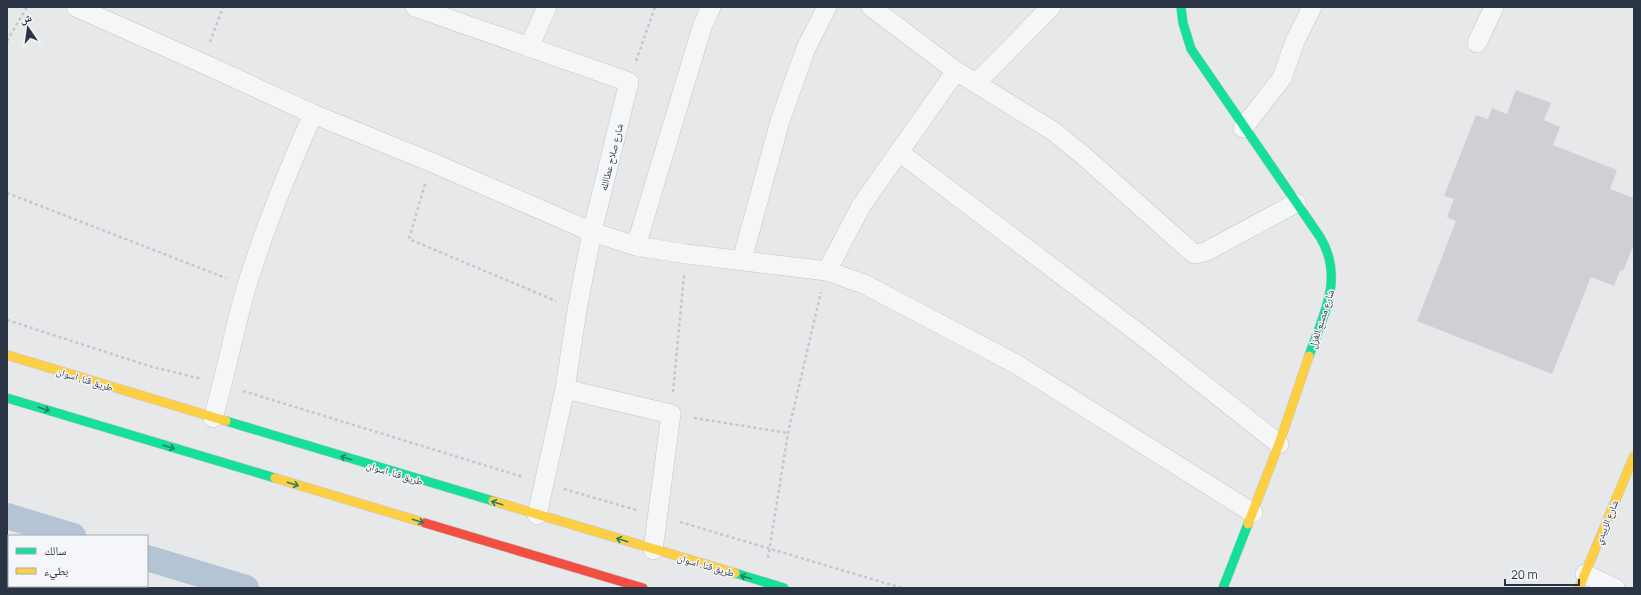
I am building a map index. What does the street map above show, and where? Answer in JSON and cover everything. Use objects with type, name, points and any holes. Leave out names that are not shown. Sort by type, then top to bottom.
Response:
[{"type":"main road","name":"شارع مصنع الغزل","points":[[1179,9],[1191,49],[1243,128],[1328,249],[1332,263],[1333,277],[1331,291],[1279,444],[1223,588]]},
{"type":"main road","name":"طريق قنا, اسوان","points":[[7,355],[653,550],[784,588]]},
{"type":"main road","points":[[7,398],[643,588]]},
{"type":"main road","name":"شارع الزبيدي","points":[[1582,581],[1634,456]]},
{"type":"street","points":[[76,7],[313,114],[431,162],[592,232],[636,246],[686,254],[827,270],[864,284],[1016,364],[1253,512]]},
{"type":"street","points":[[416,7],[436,11],[529,48],[629,82]]},
{"type":"street","points":[[529,48],[547,7]]},
{"type":"street","points":[[636,246],[702,27],[711,7]]},
{"type":"street","points":[[742,260],[780,121],[806,48],[827,7]]},
{"type":"street","points":[[871,7],[956,71],[1053,131],[1086,157],[1194,254],[1205,252],[1296,203]]},
{"type":"street","points":[[976,83],[1050,7]]},
{"type":"street","points":[[1243,128],[1282,78],[1295,41],[1312,7]]},
{"type":"street","points":[[1477,43],[1494,7]]},
{"type":"street","points":[[827,270],[861,206],[956,71]]},
{"type":"street","name":"شارع صلاح عطاالله","points":[[537,515],[565,389],[577,310],[592,232],[629,82]]},
{"type":"street","points":[[213,418],[223,384],[247,286],[275,205],[313,114]]},
{"type":"street","points":[[899,152],[1142,335],[1279,444]]},
{"type":"street","points":[[565,389],[671,414],[653,550]]},
{"type":"street","points":[[1582,581],[1615,588]]},
{"type":"path","points":[[7,41],[27,7]]},
{"type":"path","points":[[202,63],[223,7]]},
{"type":"path","points":[[629,82],[655,7]]},
{"type":"path","points":[[431,162],[409,239],[577,310]]},
{"type":"path","points":[[7,193],[247,286]]},
{"type":"path","points":[[686,254],[671,414],[788,433]]},
{"type":"path","points":[[762,582],[770,549],[788,433],[827,270]]},
{"type":"path","points":[[7,320],[149,366],[223,384],[544,483],[902,588]]},
{"type":"building","points":[[1516,90],[1551,103],[1544,120],[1560,127],[1553,145],[1617,170],[1610,189],[1634,198],[1634,244],[1623,271],[1620,270],[1614,286],[1591,277],[1552,374],[1417,321],[1456,221],[1447,217],[1454,199],[1444,196],[1476,115],[1488,119],[1492,108],[1507,114]]},
{"type":"waterway","points":[[7,516],[70,535]]},
{"type":"waterway","points":[[148,558],[246,588]]},
{"type":"traffic: fast","points":[[1181,7],[1183,23],[1191,49],[1320,237],[1327,252],[1331,267],[1329,296],[1309,356]]},
{"type":"traffic: fast","points":[[7,398],[275,478]]},
{"type":"traffic: fast","points":[[226,421],[493,501]]},
{"type":"traffic: fast","points":[[1223,588],[1248,524]]},
{"type":"traffic: fast","points":[[735,573],[784,588]]},
{"type":"traffic: slow","points":[[7,355],[226,421]]},
{"type":"traffic: slow","points":[[1248,524],[1279,444],[1309,356]]},
{"type":"traffic: slow","points":[[1579,588],[1634,456]]},
{"type":"traffic: slow","points":[[275,478],[425,523]]},
{"type":"traffic: slow","points":[[493,501],[735,573]]},
{"type":"traffic: jam","points":[[425,523],[643,588]]}]
